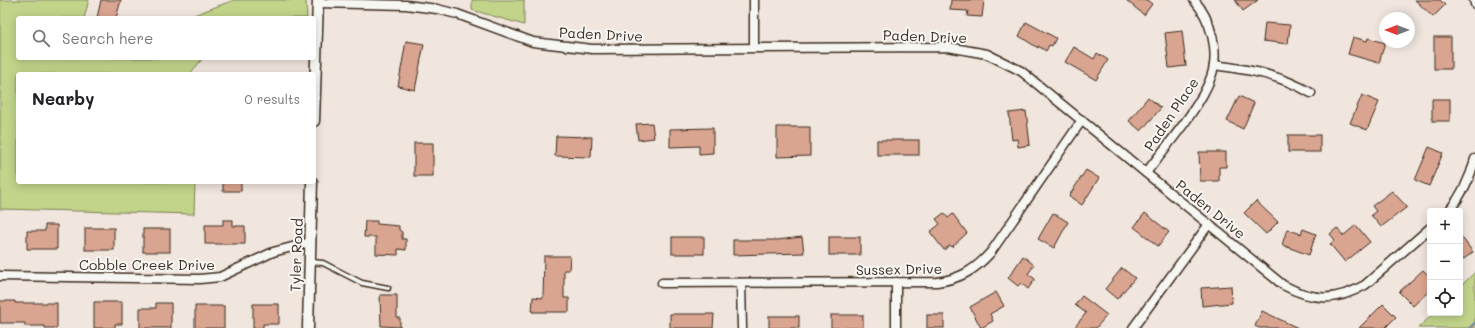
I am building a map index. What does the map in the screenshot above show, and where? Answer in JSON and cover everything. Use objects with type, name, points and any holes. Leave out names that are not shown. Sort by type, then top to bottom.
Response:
[{"type":"street","points":[[754,0],[754,47]]},
{"type":"street","name":"Paden Place","points":[[1146,173],[1201,98],[1212,76],[1214,65],[1212,38],[1208,23],[1194,0]]},
{"type":"street","points":[[1474,0],[1475,4]]},
{"type":"street","points":[[316,72],[318,2]]},
{"type":"street","name":"Paden Drive","points":[[318,2],[406,6],[437,10],[457,14],[533,42],[569,47],[661,50],[754,47],[948,47],[986,54],[1011,65],[1082,120],[1283,285],[1297,292],[1320,298],[1342,295],[1365,285],[1427,231]]},
{"type":"street","points":[[1214,65],[1257,71],[1280,77],[1311,93]]},
{"type":"street","name":"Sussex Drive","points":[[662,283],[949,281],[970,272],[982,263],[1082,120]]},
{"type":"street","points":[[1452,208],[1467,183],[1475,159]]},
{"type":"street","name":"Tyler Road","points":[[308,328],[312,184]]},
{"type":"street","points":[[1133,328],[1209,224]]},
{"type":"street","name":"Cobble Creek Drive","points":[[0,276],[200,279],[220,277],[273,252],[311,242]]},
{"type":"street","points":[[896,282],[896,328]]},
{"type":"street","points":[[741,283],[742,328]]},
{"type":"lane","points":[[310,262],[323,263],[362,282],[388,288]]},
{"type":"green space","points":[[0,0],[89,0],[85,16],[16,16],[16,60],[201,60],[192,72],[16,72],[16,184],[195,184],[194,214],[0,209]]},
{"type":"green space","points":[[234,0],[306,0],[307,16],[191,16]]},
{"type":"green space","points":[[472,0],[524,0],[524,25],[472,10]]},
{"type":"green space","points":[[1475,272],[1475,328],[1418,328],[1431,316],[1463,316],[1463,284]]},
{"type":"building","points":[[101,0],[121,0],[117,16],[97,16]]},
{"type":"building","points":[[951,0],[984,0],[982,17],[967,16],[968,11],[950,10]]},
{"type":"building","points":[[1126,0],[1147,0],[1152,4],[1144,15]]},
{"type":"building","points":[[1235,0],[1258,0],[1243,11]]},
{"type":"building","points":[[1415,0],[1440,0],[1445,5],[1433,17]]},
{"type":"building","points":[[1026,22],[1056,38],[1052,46],[1049,45],[1046,51],[1038,46],[1038,48],[1019,36]]},
{"type":"building","points":[[1265,23],[1290,25],[1288,44],[1263,41]]},
{"type":"building","points":[[1182,31],[1186,66],[1169,68],[1165,33]]},
{"type":"building","points":[[1353,37],[1367,41],[1368,38],[1379,41],[1379,48],[1384,48],[1379,63],[1348,54]]},
{"type":"building","points":[[1434,37],[1451,37],[1451,69],[1434,69]]},
{"type":"building","points":[[406,41],[424,44],[415,90],[398,86]]},
{"type":"building","points":[[1074,47],[1094,59],[1097,53],[1108,60],[1096,80],[1065,62]]},
{"type":"building","points":[[1362,95],[1379,102],[1367,130],[1350,123]]},
{"type":"building","points":[[1239,96],[1254,103],[1243,129],[1227,121]]},
{"type":"building","points":[[1148,97],[1161,108],[1141,131],[1129,121]]},
{"type":"building","points":[[1432,99],[1450,99],[1450,121],[1432,121]]},
{"type":"building","points":[[1026,111],[1030,145],[1018,147],[1017,139],[1012,140],[1009,113]]},
{"type":"building","points":[[652,123],[654,138],[638,140],[636,124]]},
{"type":"building","points":[[777,127],[810,127],[810,156],[777,157]]},
{"type":"building","points":[[713,128],[713,153],[699,154],[699,146],[670,147],[670,129]]},
{"type":"building","points":[[1288,135],[1320,135],[1320,152],[1288,152]]},
{"type":"building","points":[[556,136],[592,137],[591,157],[555,156]]},
{"type":"building","points":[[877,140],[919,140],[919,155],[877,155]]},
{"type":"building","points":[[414,143],[433,143],[433,176],[414,176]]},
{"type":"building","points":[[1429,147],[1443,153],[1429,186],[1415,180]]},
{"type":"building","points":[[1199,152],[1226,152],[1226,167],[1219,167],[1219,181],[1200,181]]},
{"type":"building","points":[[1086,170],[1099,178],[1082,205],[1069,196]]},
{"type":"building","points":[[223,184],[241,184],[241,191],[223,191]]},
{"type":"building","points":[[1392,191],[1407,207],[1381,227],[1371,215],[1376,211],[1372,206]]},
{"type":"building","points":[[1256,201],[1278,222],[1266,234],[1244,213]]},
{"type":"building","points":[[944,213],[948,218],[953,214],[967,233],[952,247],[950,245],[944,250],[930,232],[940,224],[936,219]]},
{"type":"building","points":[[1053,213],[1068,222],[1054,248],[1038,239]]},
{"type":"building","points":[[1145,213],[1169,232],[1158,246],[1134,227]]},
{"type":"building","points":[[223,220],[233,220],[233,226],[245,226],[245,244],[205,244],[205,225],[223,225]]},
{"type":"building","points":[[365,221],[377,221],[377,224],[399,226],[399,230],[402,232],[402,239],[406,239],[406,250],[398,249],[398,255],[376,254],[376,237],[364,237]]},
{"type":"building","points":[[45,225],[57,225],[57,249],[27,249],[27,231],[45,231]]},
{"type":"building","points":[[1356,225],[1370,242],[1345,262],[1330,244],[1335,240],[1330,234],[1337,228],[1343,236]]},
{"type":"building","points":[[85,228],[114,228],[114,250],[85,250]]},
{"type":"building","points":[[143,229],[170,229],[170,252],[143,252]]},
{"type":"building","points":[[1287,229],[1301,234],[1303,229],[1316,234],[1309,255],[1282,245]]},
{"type":"building","points":[[672,237],[704,237],[704,254],[672,254]]},
{"type":"building","points":[[802,237],[804,253],[733,255],[733,240],[777,240]]},
{"type":"building","points":[[829,237],[860,237],[860,255],[829,255]]},
{"type":"building","points":[[1463,239],[1473,252],[1463,260]]},
{"type":"building","points":[[544,256],[570,256],[569,270],[564,270],[564,298],[569,298],[569,312],[532,312],[533,297],[543,298]]},
{"type":"building","points":[[1023,256],[1034,265],[1028,274],[1035,279],[1028,289],[1021,283],[1018,286],[1008,278]]},
{"type":"building","points":[[1122,268],[1135,278],[1117,299],[1105,289]]},
{"type":"building","points":[[1423,270],[1427,274],[1427,293],[1413,306],[1399,292]]},
{"type":"building","points":[[1231,286],[1232,303],[1202,306],[1201,288]]},
{"type":"building","points":[[996,292],[1004,306],[990,314],[993,321],[981,328],[970,307]]},
{"type":"building","points":[[380,295],[397,295],[397,318],[400,318],[400,327],[381,326]]},
{"type":"building","points":[[1082,296],[1107,315],[1096,328],[1074,328],[1086,313],[1075,305]]},
{"type":"building","points":[[0,301],[15,301],[15,303],[57,303],[57,328],[45,328],[45,326],[25,326],[25,323],[0,323]]},
{"type":"building","points":[[94,302],[122,302],[122,324],[115,324],[115,328],[94,328]]},
{"type":"building","points":[[156,303],[171,303],[171,328],[140,328],[140,308],[156,308]]},
{"type":"building","points":[[253,304],[279,304],[279,324],[263,324],[263,328],[253,328]]},
{"type":"building","points":[[1383,304],[1396,317],[1385,328],[1359,328]]},
{"type":"building","points":[[195,306],[224,306],[224,328],[195,328]]},
{"type":"building","points":[[1262,311],[1298,328],[1259,328],[1255,326]]},
{"type":"building","points":[[670,314],[714,314],[713,328],[670,328]]},
{"type":"building","points":[[831,315],[863,315],[863,328],[831,328]]},
{"type":"building","points":[[927,315],[944,315],[944,328],[927,328]]},
{"type":"building","points":[[769,316],[799,316],[799,328],[769,328]]},
{"type":"waterway","points":[[1470,328],[1475,323]]}]
